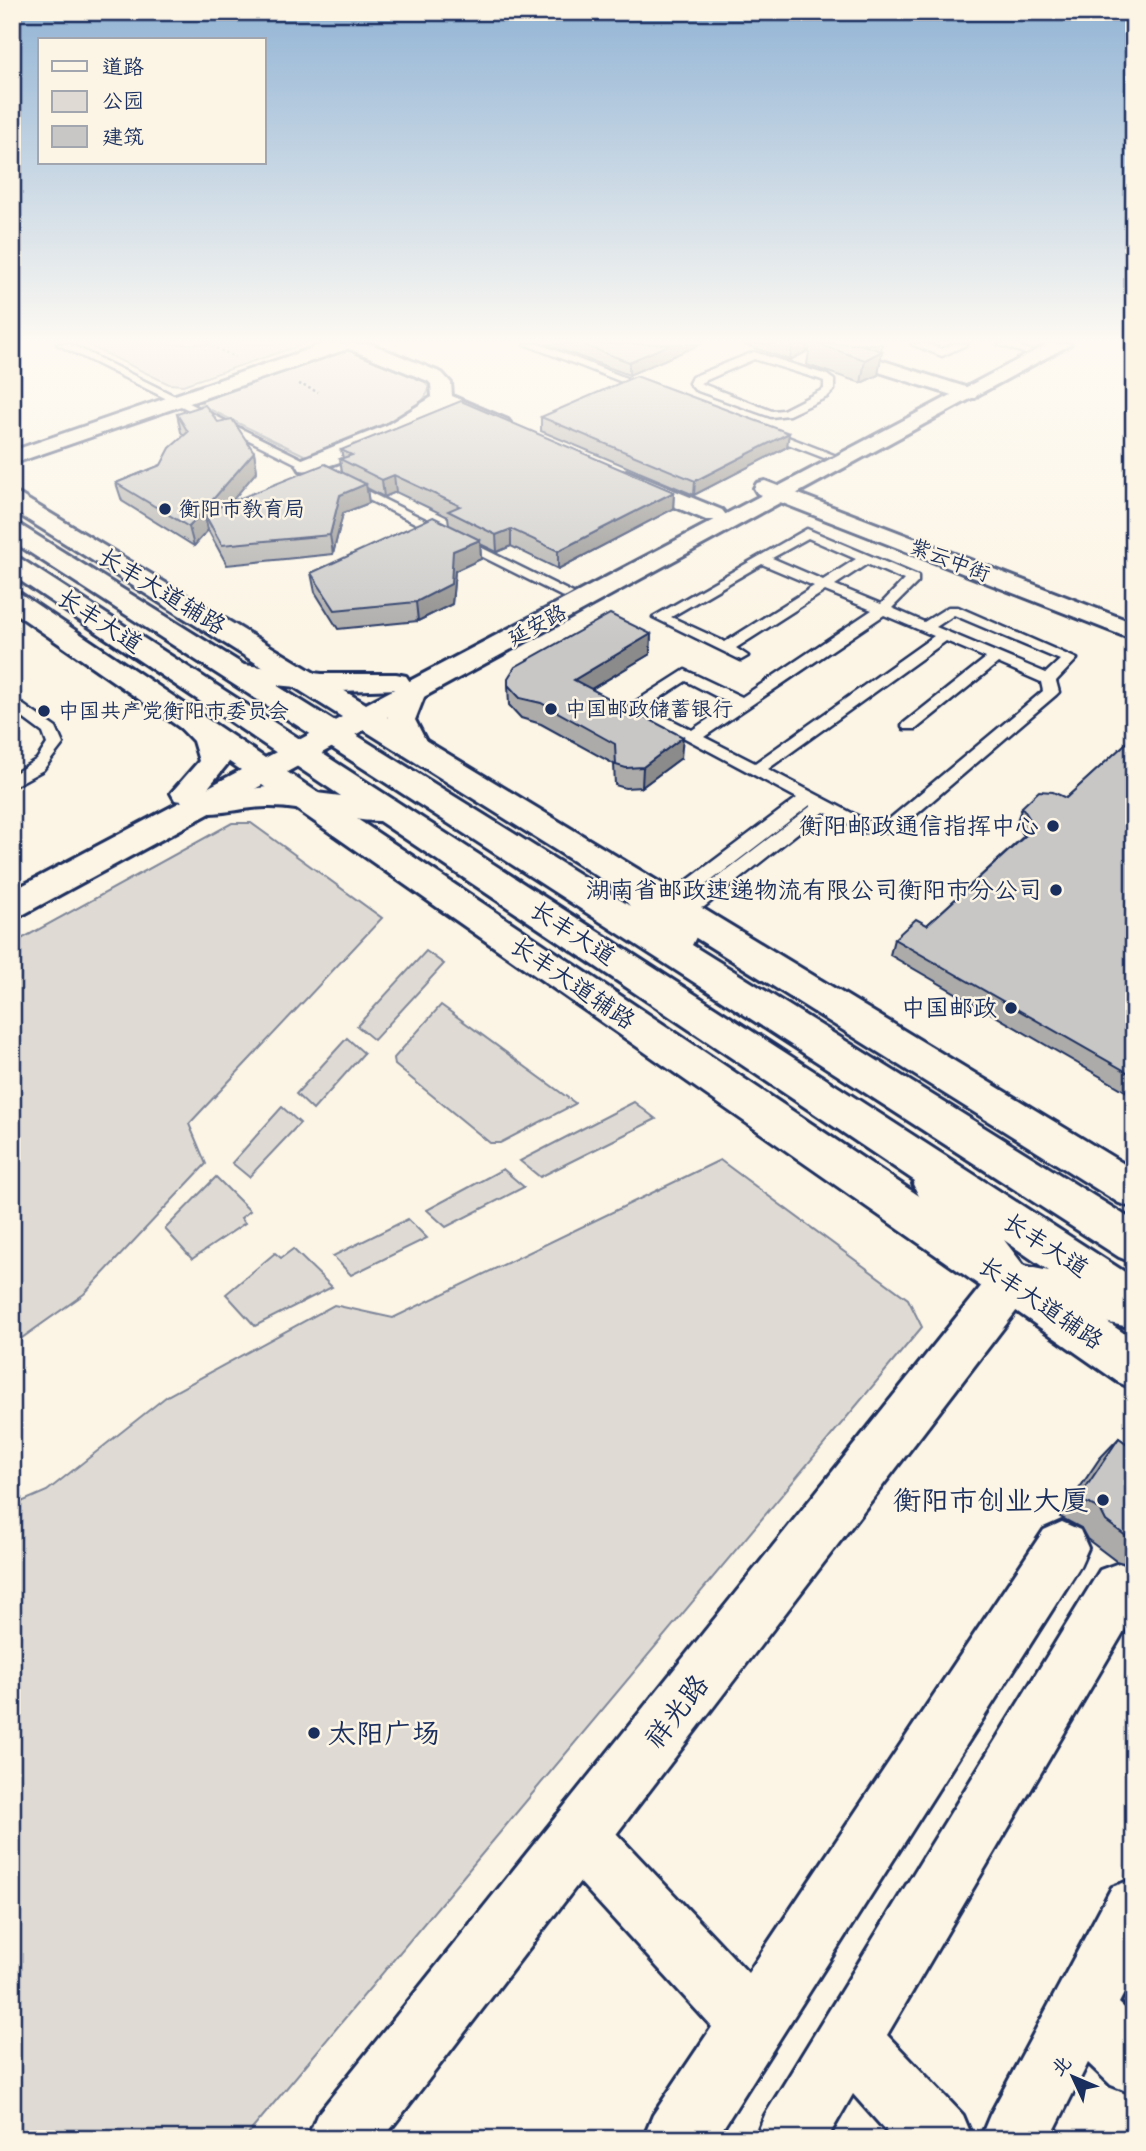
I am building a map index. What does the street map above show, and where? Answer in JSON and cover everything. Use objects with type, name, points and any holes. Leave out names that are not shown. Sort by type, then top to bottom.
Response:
[{"type":"main road","points":[[12,451],[32,444]]},
{"type":"main road","points":[[12,458],[49,444]]},
{"type":"main road","points":[[307,465],[358,444]]},
{"type":"main road","name":"延安路","points":[[404,687],[566,593],[714,515],[774,491],[828,455],[850,444]]},
{"type":"main road","name":"延安路","points":[[12,884],[194,798],[862,444]]},
{"type":"main road","points":[[603,467],[714,515]]},
{"type":"main road","name":"紫云中街","points":[[774,491],[1134,632]]},
{"type":"main road","name":"长丰大道辅路","points":[[12,500],[312,683],[325,729],[414,747],[618,873],[660,920]]},
{"type":"main road","name":"长丰大道","points":[[12,530],[325,729],[394,816],[1134,1305]]},
{"type":"main road","name":"长丰大道","points":[[12,564],[325,729],[660,920],[722,982],[1134,1244]]},
{"type":"main road","name":"长丰大道辅路","points":[[12,598],[1134,1367]]},
{"type":"main road","points":[[232,670],[312,683],[404,687],[400,727],[414,747]]},
{"type":"main road","points":[[184,717],[207,738],[214,762],[194,798],[302,799],[394,816]]},
{"type":"main road","name":"延安路","points":[[12,906],[194,798]]},
{"type":"main road","points":[[610,957],[660,920],[1134,1191]]},
{"type":"main road","points":[[913,1158],[1011,1283],[1134,1305]]},
{"type":"main road","name":"祥光路","points":[[341,2139],[1011,1283]]},
{"type":"main road","points":[[677,2139],[1062,1548]]},
{"type":"main road","points":[[789,2139],[1119,1589]]},
{"type":"main road","points":[[578,1836],[752,2024]]},
{"type":"main road","points":[[1014,2139],[1134,1909]]},
{"type":"main road","points":[[1080,2011],[1134,2062]]},
{"type":"main road","points":[[848,2041],[939,2139]]},
{"type":"lane","points":[[265,444],[566,593]]},
{"type":"lane","points":[[799,444],[828,455]]},
{"type":"lane","points":[[693,737],[883,609],[913,579],[807,533],[660,617],[741,656]]},
{"type":"lane","points":[[726,649],[867,558]]},
{"type":"lane","points":[[762,559],[1048,680]]},
{"type":"lane","points":[[925,627],[953,610],[1070,659],[1048,680]]},
{"type":"lane","points":[[756,770],[944,635]]},
{"type":"lane","points":[[909,726],[997,657]]},
{"type":"lane","points":[[743,704],[685,675],[635,707],[864,826],[891,827],[1051,692],[1048,680]]},
{"type":"lane","points":[[12,702],[50,731],[54,744],[48,759],[29,774],[12,782]]},
{"type":"lane","points":[[660,920],[697,903],[816,801]]},
{"type":"green space","points":[[282,444],[342,444],[314,455],[304,455]]},
{"type":"green space","points":[[232,823],[251,823],[382,918],[189,1124],[206,1164],[84,1294],[12,1345],[12,944]]},
{"type":"green space","points":[[426,951],[444,964],[374,1040],[357,1026]]},
{"type":"green space","points":[[441,1005],[575,1104],[500,1143],[490,1143],[395,1065],[394,1058]]},
{"type":"green space","points":[[347,1038],[364,1053],[313,1110],[296,1094]]},
{"type":"green space","points":[[634,1102],[656,1119],[540,1177],[520,1161]]},
{"type":"green space","points":[[282,1107],[300,1123],[249,1177],[232,1163]]},
{"type":"green space","name":"太阳广场","points":[[720,1160],[908,1299],[922,1327],[244,2139],[12,2139],[12,1506],[47,1491],[167,1396],[334,1305],[393,1318]]},
{"type":"green space","points":[[503,1169],[524,1187],[446,1227],[427,1210]]},
{"type":"green space","points":[[216,1177],[250,1211],[241,1218],[245,1223],[192,1259],[165,1229]]},
{"type":"green space","points":[[408,1219],[427,1238],[351,1275],[333,1256]]},
{"type":"green space","points":[[293,1249],[332,1287],[255,1326],[226,1294],[275,1253],[281,1258]]},
{"type":"building","points":[[174,444],[249,444],[254,452],[189,527],[116,483],[161,465]]},
{"type":"building","points":[[355,444],[563,444],[674,492],[558,551],[511,529],[496,535],[448,511],[460,506],[394,475],[382,480],[340,459],[352,455],[341,450]]},
{"type":"building","points":[[607,444],[767,444],[695,481]]},
{"type":"building","points":[[325,464],[366,484],[340,495],[330,535],[222,545],[204,513]]},
{"type":"building","points":[[433,517],[480,540],[453,551],[451,584],[416,602],[335,610],[311,573]]},
{"type":"building","points":[[610,614],[651,634],[574,680],[683,737],[643,767],[626,768],[616,765],[615,744],[541,703],[520,698],[508,685],[508,678],[515,667]]},
{"type":"building","name":"湖南省邮政速递物流有限公司衡阳市分公司","points":[[1134,736],[1134,1076],[894,939],[916,919],[927,925],[1035,827],[1022,807],[1039,791],[1053,792],[1066,798]]},
{"type":"building","points":[[1119,1438],[1134,1449],[1134,1542],[1106,1521],[1100,1509],[1078,1499]]},
{"type":"place","name":"衡阳市教育局","points":[[165,509]]},
{"type":"place","name":"中国邮政储蓄银行","points":[[551,709]]},
{"type":"place","name":"中国共产党衡阳市委员会","points":[[44,711]]},
{"type":"place","name":"衡阳邮政通信指挥中心","points":[[1053,826]]},
{"type":"place","name":"湖南省邮政速递物流有限公司衡阳市分公司","points":[[1056,890]]},
{"type":"place","name":"中国邮政","points":[[1011,1008]]},
{"type":"place","name":"衡阳市创业大厦","points":[[1103,1500]]},
{"type":"place","name":"太阳广场","points":[[314,1733]]}]
